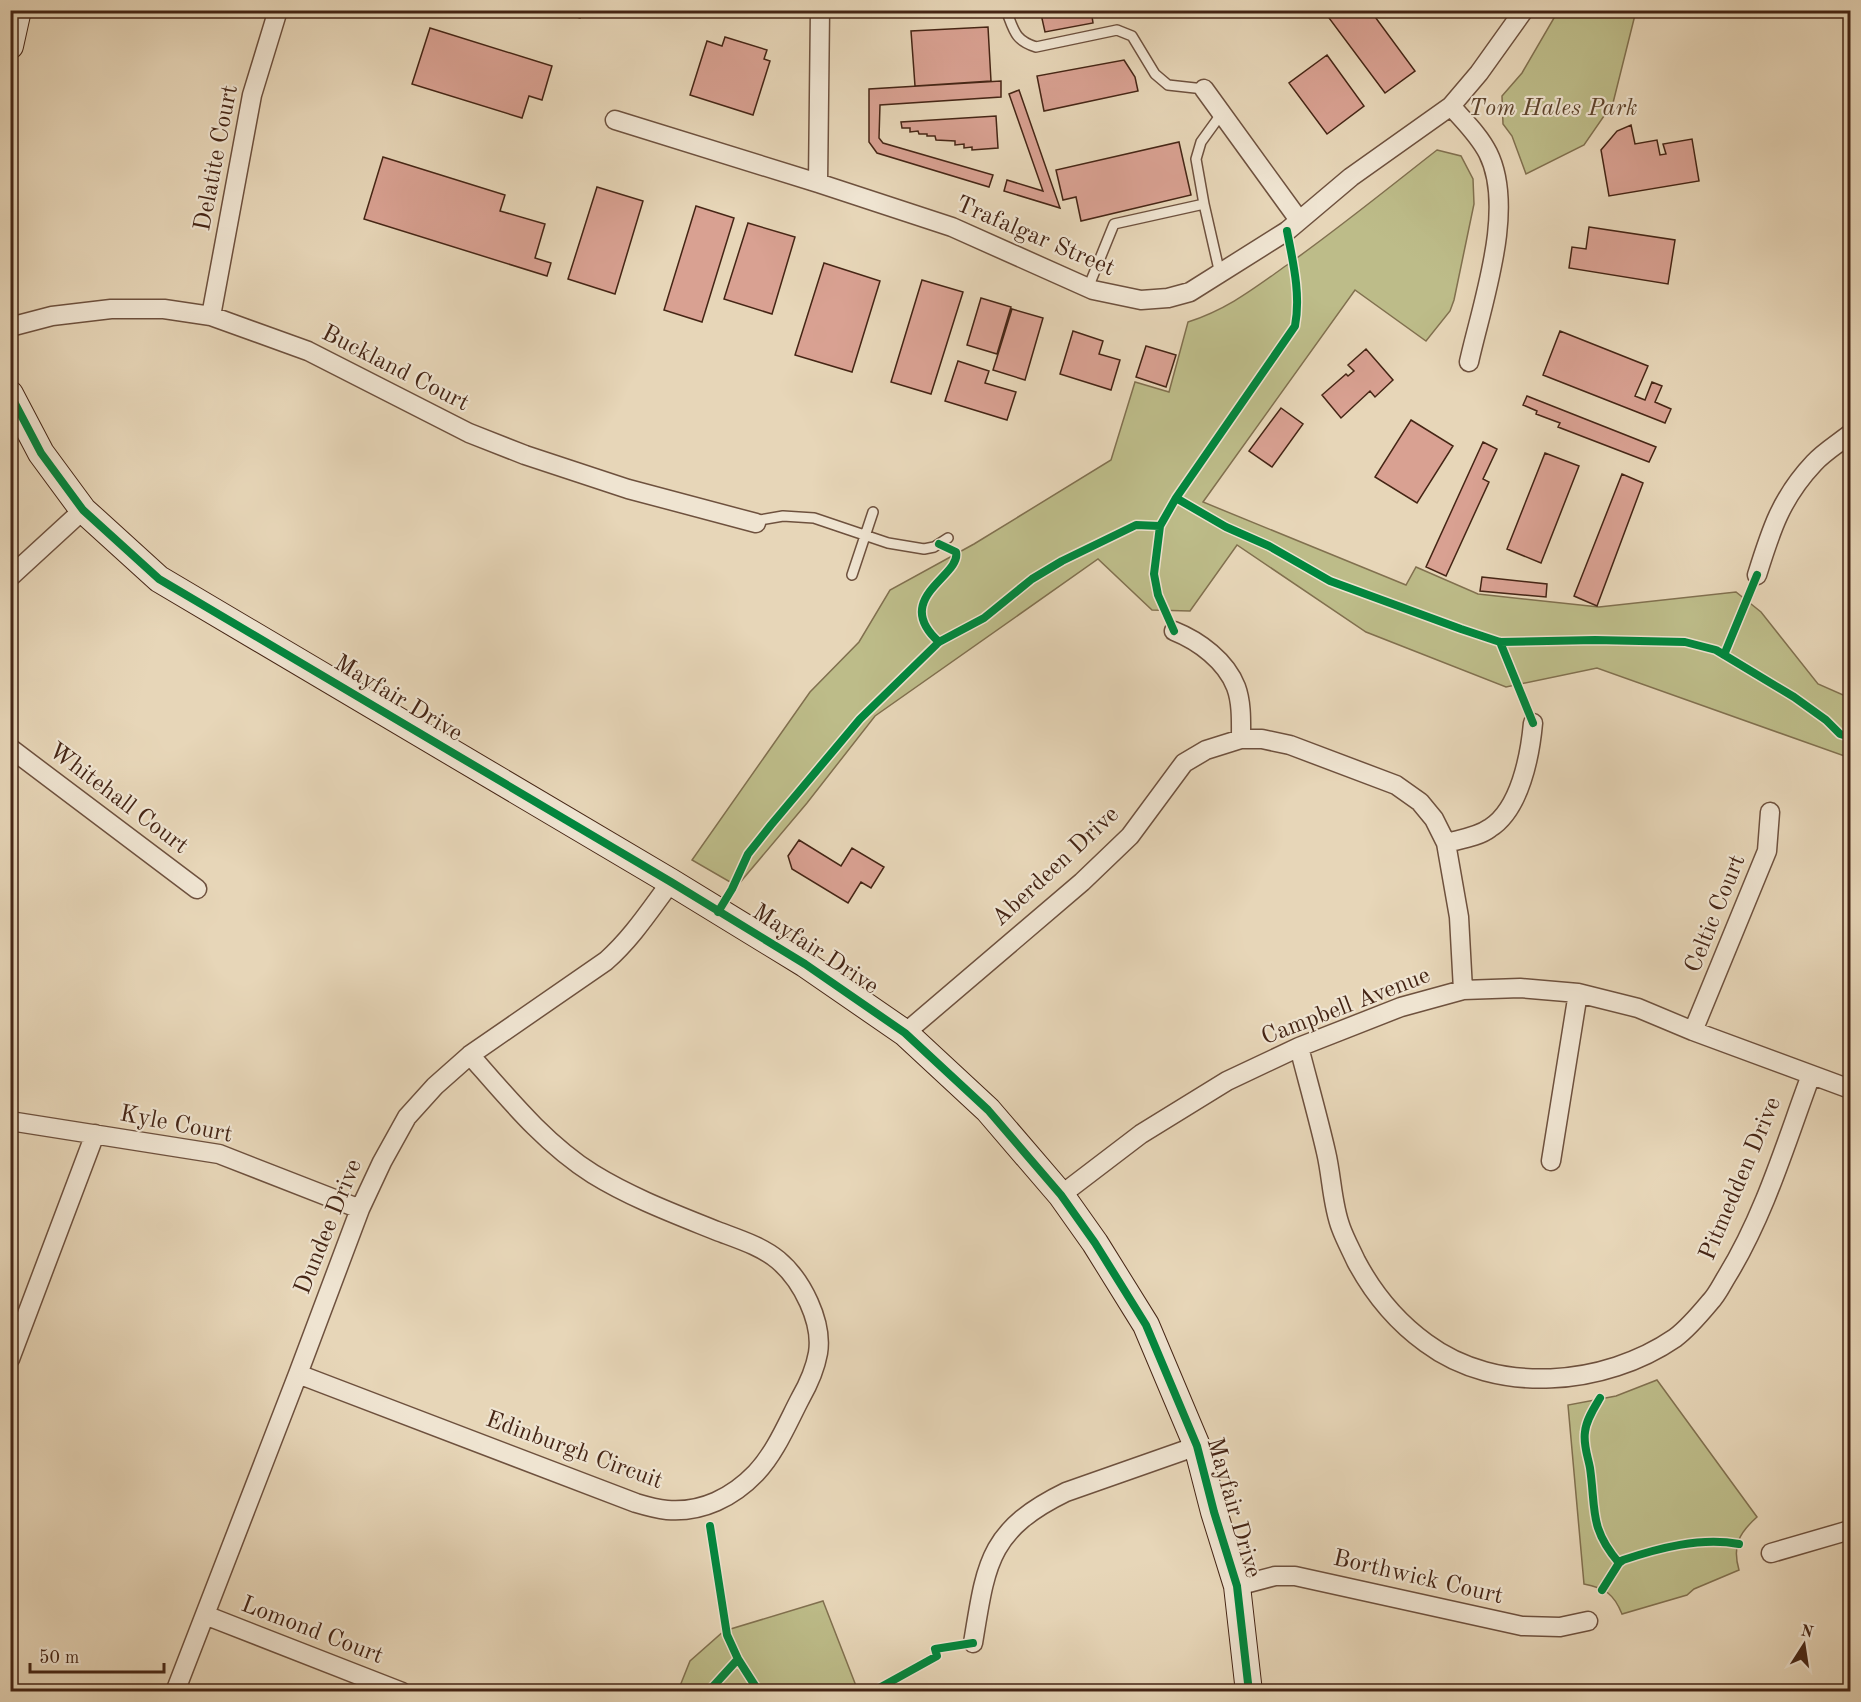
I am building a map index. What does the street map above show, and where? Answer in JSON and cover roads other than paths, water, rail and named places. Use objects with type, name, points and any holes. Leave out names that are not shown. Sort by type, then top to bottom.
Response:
[{"type":"street","points":[[10,46],[18,10]]},
{"type":"street","name":"Delatite Court","points":[[211,316],[252,95],[278,10]]},
{"type":"street","points":[[818,183],[820,10]]},
{"type":"street","name":"Trafalgar Street","points":[[615,120],[952,227],[1088,288],[1119,297],[1141,300],[1168,298],[1190,292],[1287,231],[1351,177],[1451,106],[1479,73],[1524,10]]},
{"type":"street","points":[[1204,89],[1299,220]]},
{"type":"street","points":[[1451,106],[1478,136],[1489,154],[1500,187],[1501,205],[1497,237],[1469,362]]},
{"type":"street","name":"Buckland Court","points":[[10,327],[52,316],[111,309],[164,309],[211,316],[308,351],[469,433],[525,455],[628,489],[754,522]]},
{"type":"street","name":"Mayfair Drive","points":[[10,394],[41,453],[82,510],[159,579],[671,882],[805,964],[905,1032],[988,1110],[1060,1196],[1095,1243],[1146,1325],[1197,1446],[1237,1586],[1249,1692]]},
{"type":"street","points":[[1757,575],[1775,519],[1793,490],[1815,462],[1851,434]]},
{"type":"street","points":[[10,577],[82,510]]},
{"type":"street","points":[[1174,631],[1208,650],[1236,687],[1241,739]]},
{"type":"street","points":[[1446,843],[1489,829],[1501,820],[1511,805],[1528,760],[1533,723]]},
{"type":"street","name":"Aberdeen Drive","points":[[905,1032],[1082,882],[1130,836],[1184,763],[1206,750],[1241,739],[1263,739],[1290,745],[1396,785],[1420,802],[1434,819],[1446,843],[1459,917],[1463,990]]},
{"type":"street","name":"Whitehall Court","points":[[10,748],[197,889]]},
{"type":"street","name":"Celtic Court","points":[[1693,1031],[1767,851],[1770,812]]},
{"type":"street","name":"Dundee Drive","points":[[175,1692],[360,1209],[406,1117],[435,1086],[470,1055],[606,962],[635,932],[671,882]]},
{"type":"street","name":"Campbell Avenue","points":[[1060,1196],[1141,1134],[1227,1081],[1299,1047],[1401,1007],[1463,990],[1520,988],[1578,993],[1638,1008],[1693,1031],[1851,1089]]},
{"type":"street","points":[[1551,1161],[1578,993]]},
{"type":"street","name":"Pitmedden Drive","points":[[1299,1047],[1327,1154],[1340,1226],[1375,1293],[1398,1319],[1427,1344],[1476,1368],[1525,1378],[1555,1378],[1602,1372],[1622,1364],[1676,1337],[1711,1302],[1739,1256],[1761,1208],[1811,1075]]},
{"type":"street","name":"Edinburgh Circuit","points":[[298,1374],[636,1503],[668,1510],[710,1504],[731,1496],[765,1465],[810,1381],[818,1350],[813,1315],[806,1295],[795,1279],[778,1261],[760,1248],[650,1204],[593,1174],[553,1144],[470,1055]]},
{"type":"street","name":"Kyle Court","points":[[10,1121],[219,1154],[360,1209]]},
{"type":"street","points":[[10,1359],[95,1134]]},
{"type":"street","points":[[973,1643],[983,1582],[988,1566],[1004,1537],[1018,1522],[1048,1501],[1066,1492],[1197,1446]]},
{"type":"street","points":[[1771,1554],[1851,1530]]},
{"type":"street","name":"Borthwick Court","points":[[1237,1586],[1275,1576],[1295,1576],[1522,1626],[1560,1627],[1588,1621]]},
{"type":"street","name":"Lomond Court","points":[[206,1615],[402,1692]]},
{"type":"lane","points":[[1006,10],[1016,36],[1024,43],[1036,47],[1117,30],[1132,36],[1155,74],[1168,85],[1204,89]]},
{"type":"lane","points":[[1220,274],[1196,159],[1201,142],[1222,113]]},
{"type":"lane","points":[[1088,288],[1114,224],[1204,204]]},
{"type":"lane","points":[[852,575],[873,512]]},
{"type":"lane","name":"Buckland Court","points":[[754,522],[783,516],[814,518],[888,543],[924,549],[934,547],[948,538]]},
{"type":"park label","name":"Tom Hales Park","points":[[1553,109]]}]
